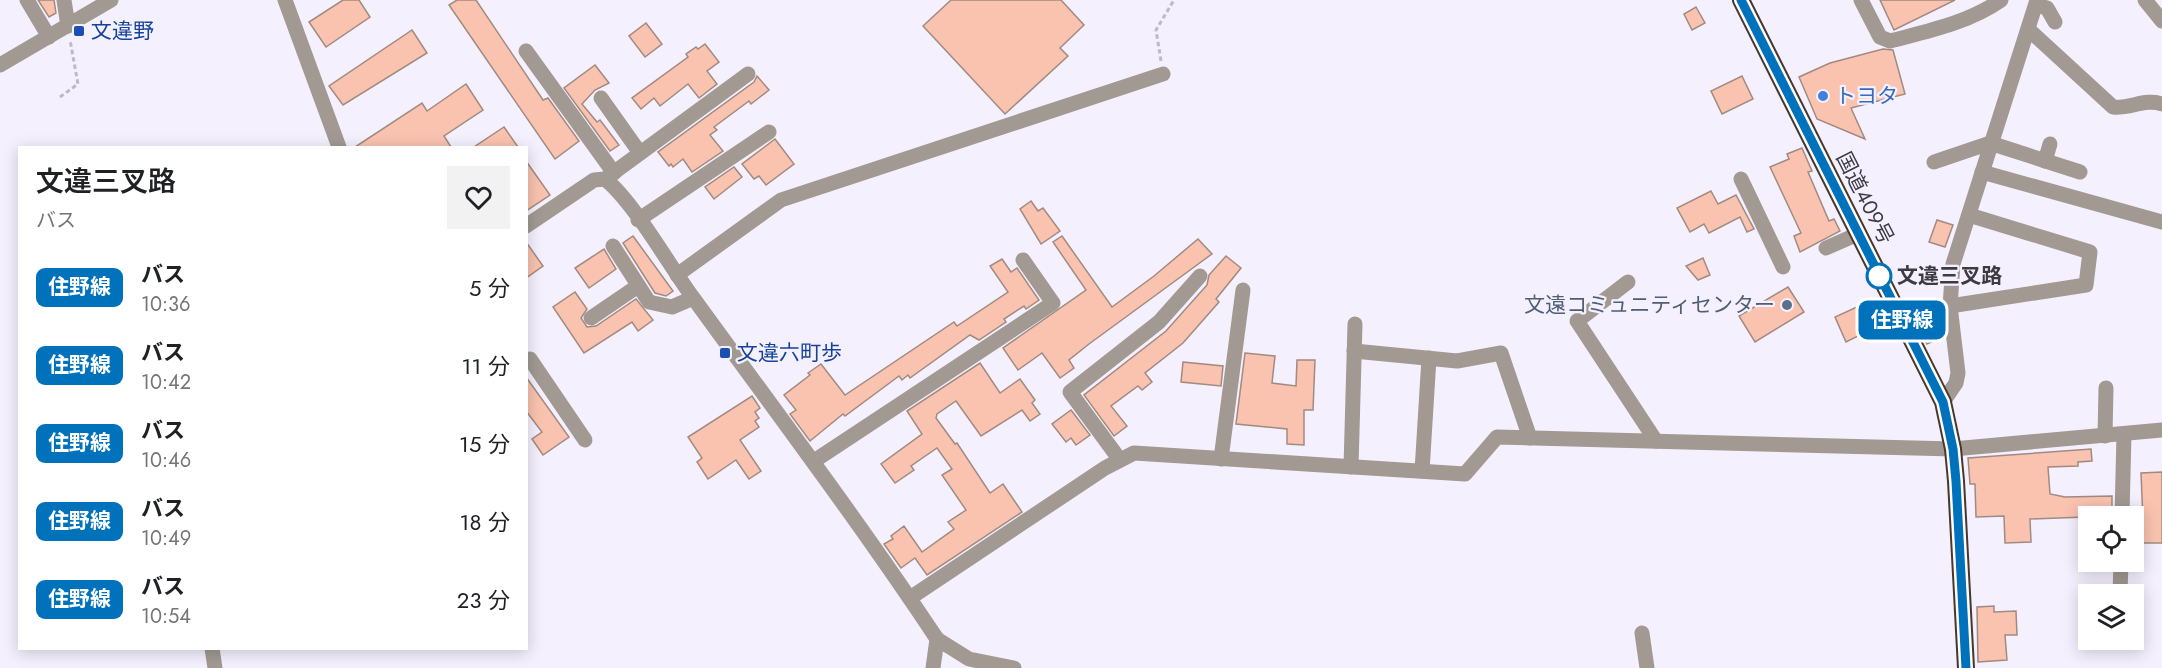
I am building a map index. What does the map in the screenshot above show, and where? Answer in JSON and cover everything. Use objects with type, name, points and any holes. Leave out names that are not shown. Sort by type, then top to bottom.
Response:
[{"type":"highway","name":"国道409号","points":[[1741,0],[1943,402],[1953,449],[1966,668]]},
{"type":"street","points":[[27,0],[49,37]]},
{"type":"street","points":[[64,0],[68,26]]},
{"type":"street","points":[[0,65],[111,0]]},
{"type":"street","points":[[285,0],[339,146]]},
{"type":"street","points":[[1861,0],[1880,37],[1890,41],[1958,22],[1984,12],[2001,0]]},
{"type":"street","points":[[2145,0],[2162,21]]},
{"type":"street","points":[[1943,402],[1956,382],[1958,372],[1950,306],[1953,264],[2028,29],[2044,3],[2055,22]]},
{"type":"street","points":[[2028,29],[2113,107],[2120,108],[2146,102],[2162,104]]},
{"type":"street","points":[[526,51],[609,176],[612,185],[814,461],[937,639],[969,659],[1014,668]]},
{"type":"street","points":[[528,225],[594,180],[609,176],[748,74]]},
{"type":"street","points":[[677,275],[782,200],[1163,74]]},
{"type":"street","points":[[601,98],[640,153]]},
{"type":"street","points":[[638,220],[769,132]]},
{"type":"street","points":[[1934,162],[1990,143],[2080,172]]},
{"type":"street","points":[[2045,161],[2050,144]]},
{"type":"street","points":[[1982,172],[2162,222]]},
{"type":"street","points":[[1741,178],[1783,267]]},
{"type":"street","points":[[1950,306],[2086,285],[2090,252],[1969,215]]},
{"type":"street","points":[[1826,248],[1858,234]]},
{"type":"street","points":[[613,246],[649,302],[672,308],[693,298]]},
{"type":"street","points":[[814,461],[1053,303],[1023,260]]},
{"type":"street","points":[[1120,460],[1070,392],[1159,322],[1200,276]]},
{"type":"street","points":[[1628,282],[1577,321],[1656,441]]},
{"type":"street","points":[[591,318],[638,286]]},
{"type":"street","points":[[1221,459],[1243,290]]},
{"type":"street","points":[[1351,467],[1355,324]]},
{"type":"street","points":[[1354,351],[1457,361],[1501,352],[1530,438]]},
{"type":"street","points":[[1422,471],[1429,358]]},
{"type":"street","points":[[528,360],[530,359],[585,440]]},
{"type":"street","points":[[2105,436],[2106,388]]},
{"type":"street","points":[[910,598],[1134,453],[1465,474],[1497,436],[1953,449],[2162,430]]},
{"type":"street","points":[[2122,506],[2124,434]]},
{"type":"street","points":[[1642,633],[1647,668]]},
{"type":"street","points":[[933,668],[937,639]]},
{"type":"street","points":[[212,650],[215,668]]},
{"type":"path","points":[[1163,74],[1156,30],[1174,0]]},
{"type":"path","points":[[60,97],[78,84],[68,26]]},
{"type":"building","points":[[38,0],[54,0],[56,13],[49,17]]},
{"type":"building","points":[[343,0],[359,0],[370,17],[326,47],[309,22]]},
{"type":"building","points":[[457,0],[476,0],[543,100],[548,98],[579,141],[555,159],[449,5]]},
{"type":"building","points":[[951,0],[1061,0],[1084,25],[1060,48],[1068,56],[1005,114],[923,26]]},
{"type":"building","points":[[1880,0],[1955,0],[1894,30]]},
{"type":"building","points":[[1696,7],[1705,23],[1692,30],[1684,14]]},
{"type":"building","points":[[646,23],[662,44],[645,57],[629,36]]},
{"type":"building","points":[[412,30],[427,53],[343,105],[329,86]]},
{"type":"building","points":[[705,44],[719,62],[707,71],[717,84],[699,98],[688,84],[660,106],[654,98],[641,109],[632,98],[688,57],[686,54]]},
{"type":"building","points":[[1883,49],[1893,50],[1905,94],[1851,108],[1865,139],[1817,119],[1799,77],[1830,63]]},
{"type":"building","points":[[595,65],[609,83],[595,90],[582,104],[597,122],[600,120],[619,145],[610,151],[564,88]]},
{"type":"building","points":[[757,76],[769,90],[751,104],[749,101],[714,127],[717,130],[710,135],[723,151],[692,172],[683,159],[673,167],[671,164],[669,166],[658,152],[754,82]]},
{"type":"building","points":[[1742,76],[1753,99],[1722,114],[1711,91]]},
{"type":"building","points":[[466,84],[483,110],[444,136],[450,146],[357,146],[422,103],[427,111]]},
{"type":"building","points":[[504,127],[517,146],[476,146]]},
{"type":"building","points":[[775,139],[794,164],[766,185],[759,176],[754,179],[742,164]]},
{"type":"building","points":[[1802,148],[1812,171],[1808,172],[1829,221],[1834,219],[1840,231],[1800,252],[1794,236],[1801,233],[1770,167],[1789,159],[1787,154]]},
{"type":"building","points":[[528,164],[550,195],[528,210]]},
{"type":"building","points":[[734,167],[742,177],[714,199],[705,187]]},
{"type":"building","points":[[1711,191],[1718,204],[1736,195],[1754,229],[1747,232],[1740,217],[1709,233],[1704,224],[1690,232],[1677,208]]},
{"type":"building","points":[[1031,201],[1038,211],[1043,208],[1060,231],[1041,244],[1020,209]]},
{"type":"building","points":[[1937,220],[1953,225],[1945,247],[1929,242]]},
{"type":"building","points":[[633,236],[673,291],[666,296],[655,293],[623,243]]},
{"type":"building","points":[[1062,236],[1112,307],[1198,239],[1212,254],[1069,360],[1074,368],[1060,378],[1042,353],[1018,370],[1003,348],[1086,290],[1053,242]]},
{"type":"building","points":[[528,245],[543,266],[528,277]]},
{"type":"building","points":[[604,249],[616,269],[589,288],[575,268]]},
{"type":"building","points":[[1226,256],[1241,268],[1216,299],[1219,302],[1183,343],[1145,373],[1152,382],[1142,390],[1138,386],[1111,406],[1127,426],[1114,436],[1084,395],[1166,331],[1207,285],[1209,275]]},
{"type":"building","points":[[1703,258],[1710,275],[1698,280],[1686,266]]},
{"type":"building","points":[[1002,259],[1011,272],[1017,268],[1039,300],[1026,309],[1024,306],[1004,319],[1006,322],[979,340],[970,335],[910,378],[908,375],[902,380],[899,376],[845,416],[843,414],[810,441],[790,414],[796,410],[784,395],[821,364],[845,395],[954,322],[957,326],[1008,292],[990,266]]},
{"type":"building","points":[[1788,287],[1804,312],[1755,342],[1739,316]]},
{"type":"building","points":[[575,292],[587,309],[581,318],[587,327],[596,326],[636,299],[653,320],[638,331],[632,322],[584,353],[553,307]]},
{"type":"building","points":[[1859,306],[1862,313],[1866,312],[1874,328],[1846,342],[1835,317]]},
{"type":"building","points":[[1940,322],[1944,336],[1927,344],[1921,332]]},
{"type":"building","points":[[1245,353],[1275,356],[1272,383],[1296,386],[1297,360],[1315,360],[1313,410],[1304,410],[1304,445],[1287,444],[1287,429],[1236,424]]},
{"type":"building","points":[[1183,362],[1223,366],[1221,386],[1181,382]]},
{"type":"building","points":[[980,363],[1000,393],[1020,379],[1035,400],[1032,403],[1040,414],[1030,421],[1022,410],[981,436],[956,401],[937,414],[936,418],[955,444],[957,443],[990,493],[1003,484],[1022,512],[927,575],[915,558],[901,568],[884,544],[893,539],[891,536],[904,526],[922,552],[954,529],[948,522],[966,510],[942,475],[952,469],[937,448],[911,466],[914,470],[895,483],[881,464],[922,434],[907,411]]},
{"type":"building","points":[[528,380],[569,437],[543,455],[532,439],[542,432],[528,414]]},
{"type":"building","points":[[752,396],[760,408],[755,412],[759,418],[755,421],[759,427],[740,440],[761,471],[749,479],[736,460],[708,479],[697,462],[702,458],[688,437]]},
{"type":"building","points":[[1071,410],[1090,435],[1076,445],[1071,438],[1066,442],[1052,424]]},
{"type":"building","points":[[2091,449],[2092,461],[2078,462],[2078,466],[2048,467],[2050,494],[2065,497],[2112,496],[2112,506],[2078,506],[2078,517],[2030,519],[2031,542],[2005,543],[2004,516],[1976,517],[1975,484],[1970,484],[1968,458]]},
{"type":"building","points":[[2162,472],[2162,543],[2144,543],[2141,473]]},
{"type":"building","points":[[1994,606],[1994,612],[2016,611],[2017,635],[2005,635],[2007,660],[1978,662],[1977,607]]},
{"type":"bus line","name":"住野線","points":[[1741,0],[1943,402],[1953,449],[1956,481],[1966,668]]},
{"type":"place","name":"文違野","points":[[79,31]]},
{"type":"place","name":"トヨタ","points":[[1823,96]]},
{"type":"place","name":"文違三叉路","points":[[1879,276]]},
{"type":"place","name":"文遠コミュニティセンター","points":[[1787,305]]},
{"type":"place","name":"文違六町歩","points":[[725,353]]}]
